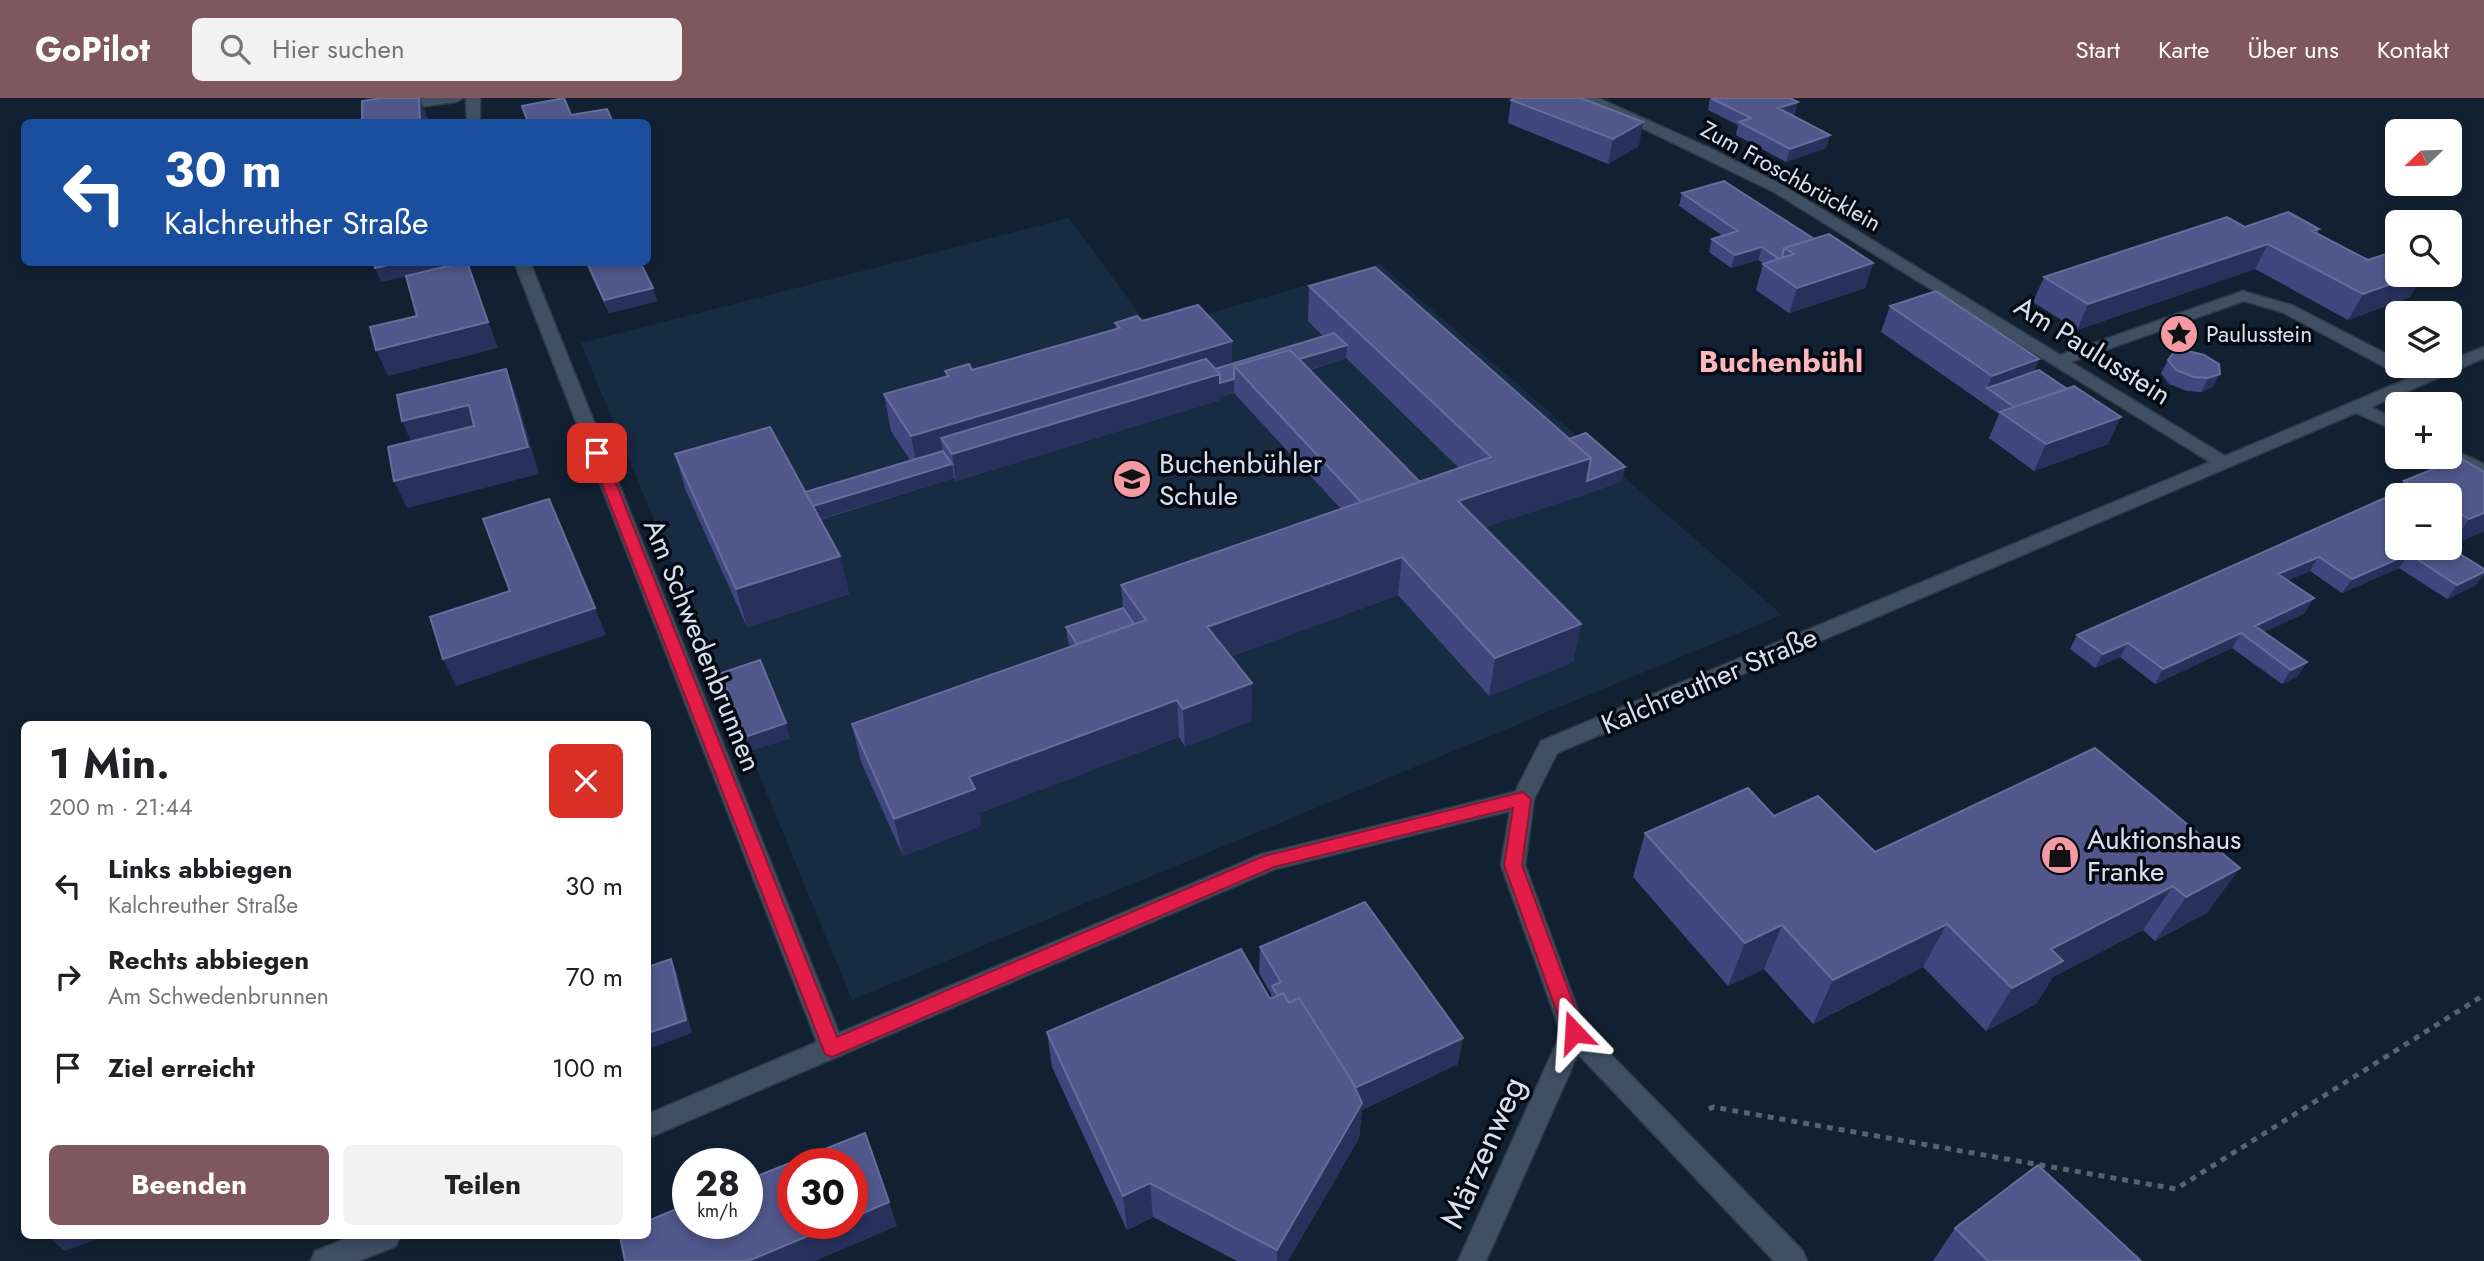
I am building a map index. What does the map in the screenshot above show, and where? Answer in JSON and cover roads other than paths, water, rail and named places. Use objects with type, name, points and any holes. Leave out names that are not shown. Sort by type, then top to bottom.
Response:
[{"type":"street","points":[[382,108],[456,98]]},
{"type":"street","points":[[473,98],[474,119]]},
{"type":"street","name":"Zum Froschbrücklein","points":[[1587,98],[1707,152],[1779,190],[1931,283]]},
{"type":"street","name":"Am Schwedenbrunnen","points":[[524,266],[832,1048]]},
{"type":"street","name":"Am Paulusstein","points":[[1931,283],[2225,464]]},
{"type":"street","points":[[2058,361],[2244,296],[2288,309],[2421,379]]},
{"type":"street","points":[[2225,464],[2484,352]]},
{"type":"street","points":[[2357,407],[2385,421]]},
{"type":"street","points":[[2462,459],[2484,471]]},
{"type":"street","name":"Kalchreuther Straße","points":[[1574,1032],[1513,865],[1523,799],[1549,747],[2225,464]]},
{"type":"street","points":[[651,1125],[1270,861],[1523,799]]},
{"type":"street","points":[[1574,1032],[1793,1261]]},
{"type":"street","name":"Märzenweg","points":[[1472,1261],[1574,1032]]},
{"type":"street","points":[[325,1261],[379,1239]]},
{"type":"place","name":"Paulusstein","points":[[2179,334]]},
{"type":"place","name":"Buchenbühler Schule","points":[[1132,479]]},
{"type":"place","name":"Auktionshaus Franke","points":[[2060,855]]},
{"type":"district","name":"Buchenbühl","points":[[1781,362]]}]
